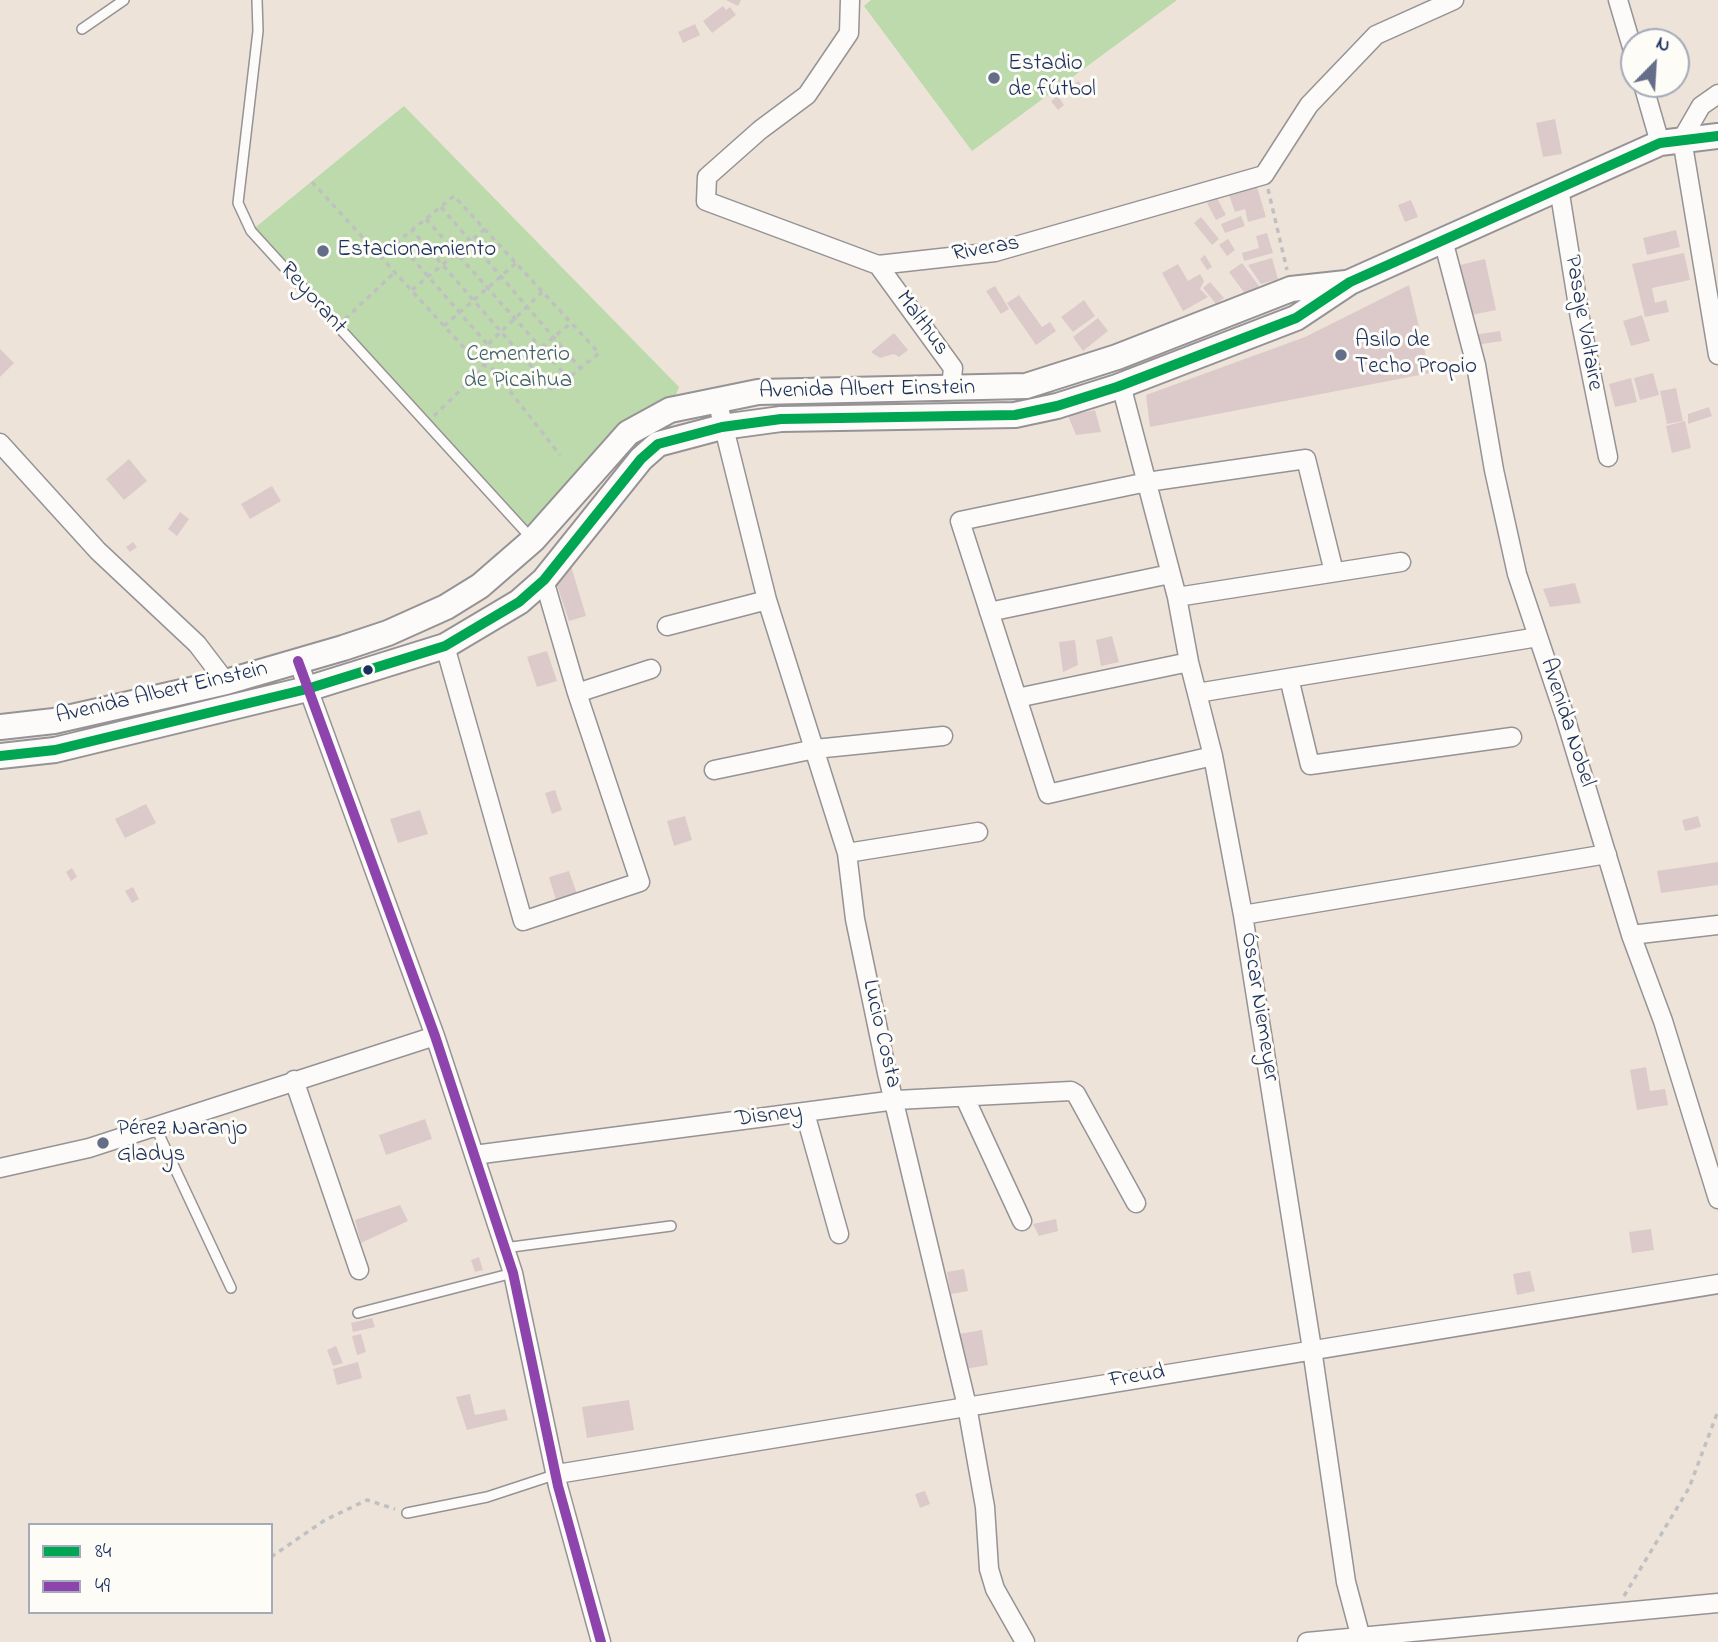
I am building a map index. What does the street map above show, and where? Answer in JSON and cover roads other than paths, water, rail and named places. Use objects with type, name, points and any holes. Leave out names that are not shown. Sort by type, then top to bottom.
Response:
[{"type":"street","name":"Riveras","points":[[850,0],[849,33],[807,95],[760,130],[707,177],[706,201],[878,265],[995,252],[1264,175],[1309,105],[1376,35],[1454,0]]},
{"type":"street","points":[[1618,0],[1626,28]]},
{"type":"street","points":[[1671,141],[1701,106],[1718,94]]},
{"type":"street","points":[[1650,98],[1671,141],[1718,355]]},
{"type":"street","name":"Avenida Albert Einstein","points":[[0,756],[55,750],[307,690],[445,646],[490,621],[544,580],[641,459],[658,444],[722,427],[781,419],[1015,415],[1121,385],[1296,318],[1350,282],[1671,141],[1716,138]]},
{"type":"street","name":"Pasaje Voltaire","points":[[1559,188],[1608,457]]},
{"type":"street","name":"Avenida Nobel","points":[[1443,240],[1476,365],[1494,470],[1517,574],[1631,935],[1663,1021],[1718,1199]]},
{"type":"street","name":"Malthus","points":[[878,265],[953,368],[951,388]]},
{"type":"street","name":"Avenida Albert Einstein","points":[[0,727],[54,721],[226,682],[387,633],[446,607],[480,586],[533,540],[628,433],[670,410],[758,392],[1026,386],[1061,376],[1291,289],[1350,282]]},
{"type":"street","name":"Óscar Niemeyer","points":[[1121,385],[1177,597],[1189,662],[1213,756],[1243,915],[1346,1582],[1360,1639]]},
{"type":"street","name":"Lucio Costa","points":[[717,400],[767,600],[847,853],[855,919],[967,1406],[985,1507],[989,1569],[995,1589],[1024,1642]]},
{"type":"street","points":[[0,443],[97,551],[197,644],[226,682]]},
{"type":"street","points":[[1213,756],[1048,794],[960,521],[1147,482],[1306,458],[1334,572]]},
{"type":"street","points":[[1177,597],[1401,562]]},
{"type":"street","points":[[989,612],[1170,574]]},
{"type":"street","points":[[445,646],[523,921],[640,882],[577,693],[544,580]]},
{"type":"street","points":[[667,626],[767,600]]},
{"type":"street","points":[[1197,693],[1538,637]]},
{"type":"street","points":[[298,661],[307,690],[322,720],[436,1036],[513,1273],[557,1474],[601,1642]]},
{"type":"street","points":[[1017,698],[1189,662]]},
{"type":"street","points":[[577,693],[650,669]]},
{"type":"street","points":[[1289,678],[1310,765],[1512,737]]},
{"type":"street","points":[[714,771],[815,749],[943,736]]},
{"type":"street","points":[[847,853],[978,832]]},
{"type":"street","points":[[1243,915],[1607,855]]},
{"type":"street","points":[[1631,935],[1718,925]]},
{"type":"street","points":[[0,1168],[89,1148],[436,1036]]},
{"type":"street","points":[[294,1080],[359,1270]]},
{"type":"street","name":"Disney","points":[[474,1155],[895,1100],[1065,1091],[1076,1094],[1136,1203]]},
{"type":"street","points":[[965,1098],[1022,1222]]},
{"type":"street","points":[[805,1113],[839,1234]]},
{"type":"street","name":"Freud","points":[[557,1474],[1718,1284]]},
{"type":"street","points":[[1307,1642],[1718,1603]]},
{"type":"lane","points":[[82,29],[124,0]]},
{"type":"lane","name":"Reyorant","points":[[257,0],[258,32],[238,203],[251,231],[533,540]]},
{"type":"lane","points":[[155,1126],[231,1288]]},
{"type":"lane","points":[[504,1248],[671,1226]]},
{"type":"lane","points":[[358,1313],[513,1273]]},
{"type":"lane","points":[[407,1513],[487,1497],[557,1474]]},
{"type":"place","name":"Estadio de fútbol","points":[[994,78]]},
{"type":"place","name":"Estacionamiento","points":[[323,251]]},
{"type":"place","name":"Asilo de Techo Propio","points":[[1341,355]]},
{"type":"place","name":"Pérez Naranjo Gladys","points":[[103,1143]]},
{"type":"park label","name":"Cementerio de Picaihua","points":[[518,369]]}]
